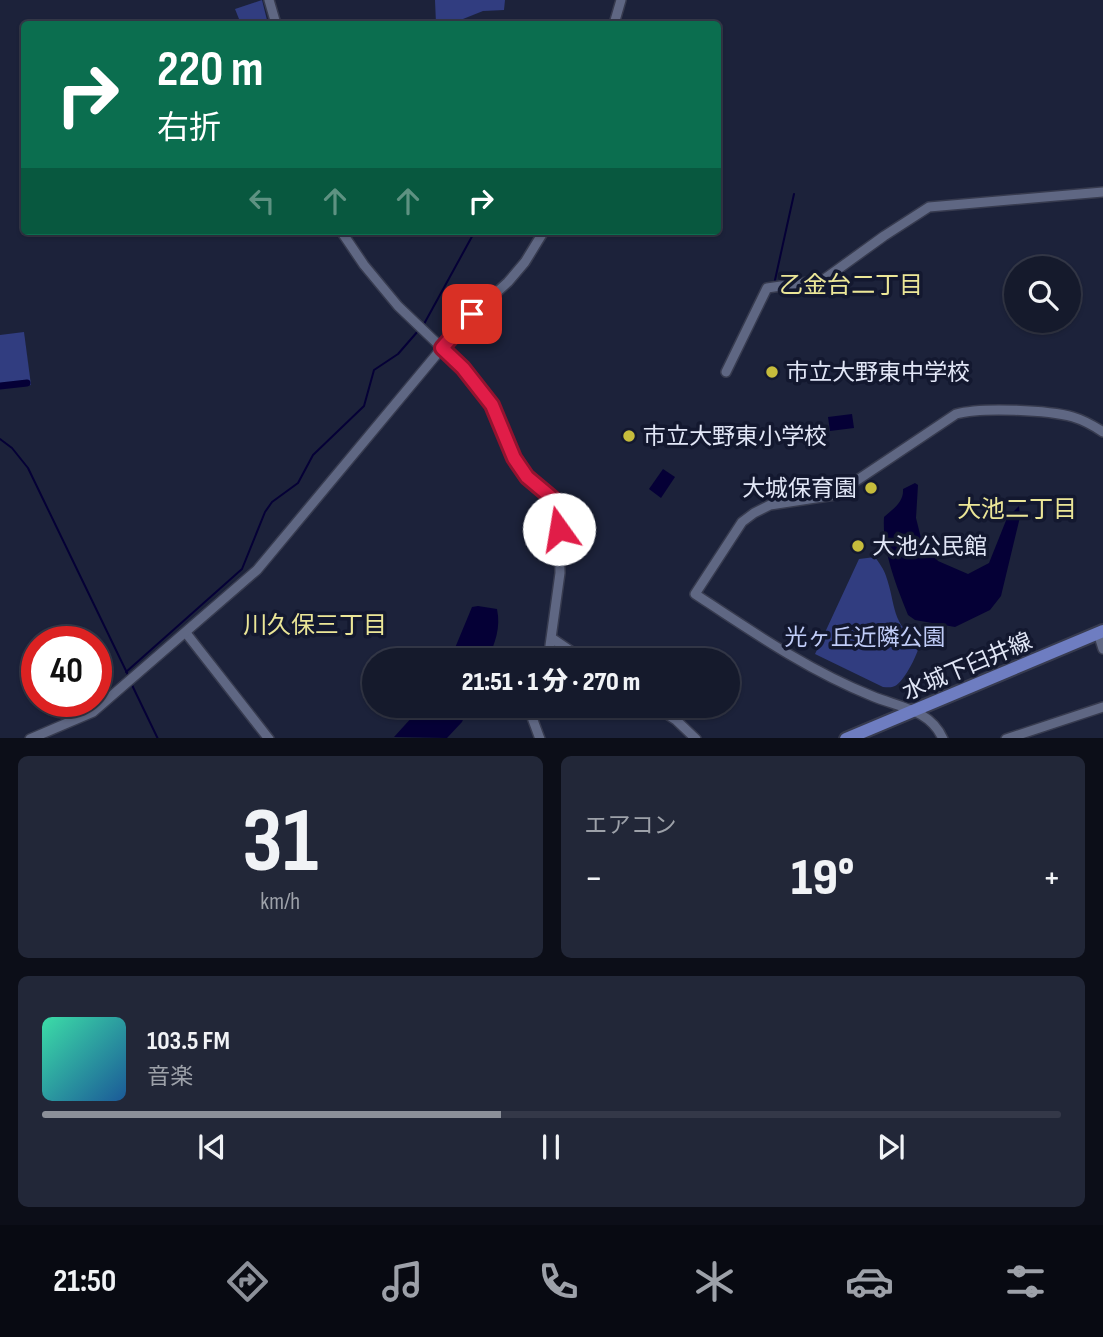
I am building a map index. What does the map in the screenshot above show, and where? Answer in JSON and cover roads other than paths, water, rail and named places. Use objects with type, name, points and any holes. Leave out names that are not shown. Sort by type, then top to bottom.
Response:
[{"type":"main road","name":"水城下臼井線","points":[[846,738],[1100,632]]},
{"type":"street","points":[[269,0],[275,21]]},
{"type":"street","points":[[615,21],[621,0]]},
{"type":"street","points":[[726,372],[767,288],[823,280],[923,209],[965,202],[1103,191]]},
{"type":"street","points":[[344,235],[364,265],[398,306],[463,368],[492,405],[514,458],[527,477],[558,503],[560,573],[551,648]]},
{"type":"street","points":[[30,738],[93,712],[257,569],[442,348],[472,314],[508,282],[525,262],[542,235]]},
{"type":"street","points":[[943,738],[930,720],[916,711],[836,680],[754,634],[695,594],[742,522],[754,513],[770,505],[835,495],[956,414],[975,411],[1054,414],[1076,418],[1103,432]]},
{"type":"street","points":[[1100,632],[1103,649]]},
{"type":"street","points":[[186,633],[269,738]]},
{"type":"street","points":[[553,639],[566,648]]},
{"type":"street","points":[[1006,738],[1103,707]]},
{"type":"street","points":[[532,718],[540,738]]},
{"type":"street","points":[[673,718],[696,738]]},
{"type":"waterway","points":[[775,280],[794,194]]},
{"type":"waterway","points":[[424,324],[473,235]]},
{"type":"waterway","points":[[126,672],[242,569],[265,512],[272,502],[298,483],[313,455],[364,406],[374,370],[398,354],[418,331]]},
{"type":"waterway","points":[[0,386],[27,383]]},
{"type":"waterway","points":[[0,439],[12,448],[28,468],[129,677]]},
{"type":"waterway","points":[[131,683],[158,738]]},
{"type":"place","name":"市立大野東中学校","points":[[772,372]]},
{"type":"place","name":"市立大野東小学校","points":[[629,436]]},
{"type":"place","name":"大城保育園","points":[[871,488]]},
{"type":"place","name":"大池公民館","points":[[858,546]]},
{"type":"district","name":"乙金台二丁目","points":[[851,285]]},
{"type":"district","name":"大池二丁目","points":[[1017,509]]},
{"type":"district","name":"川久保三丁目","points":[[315,625]]},
{"type":"park label","name":"光ヶ丘近隣公園","points":[[865,637]]}]
